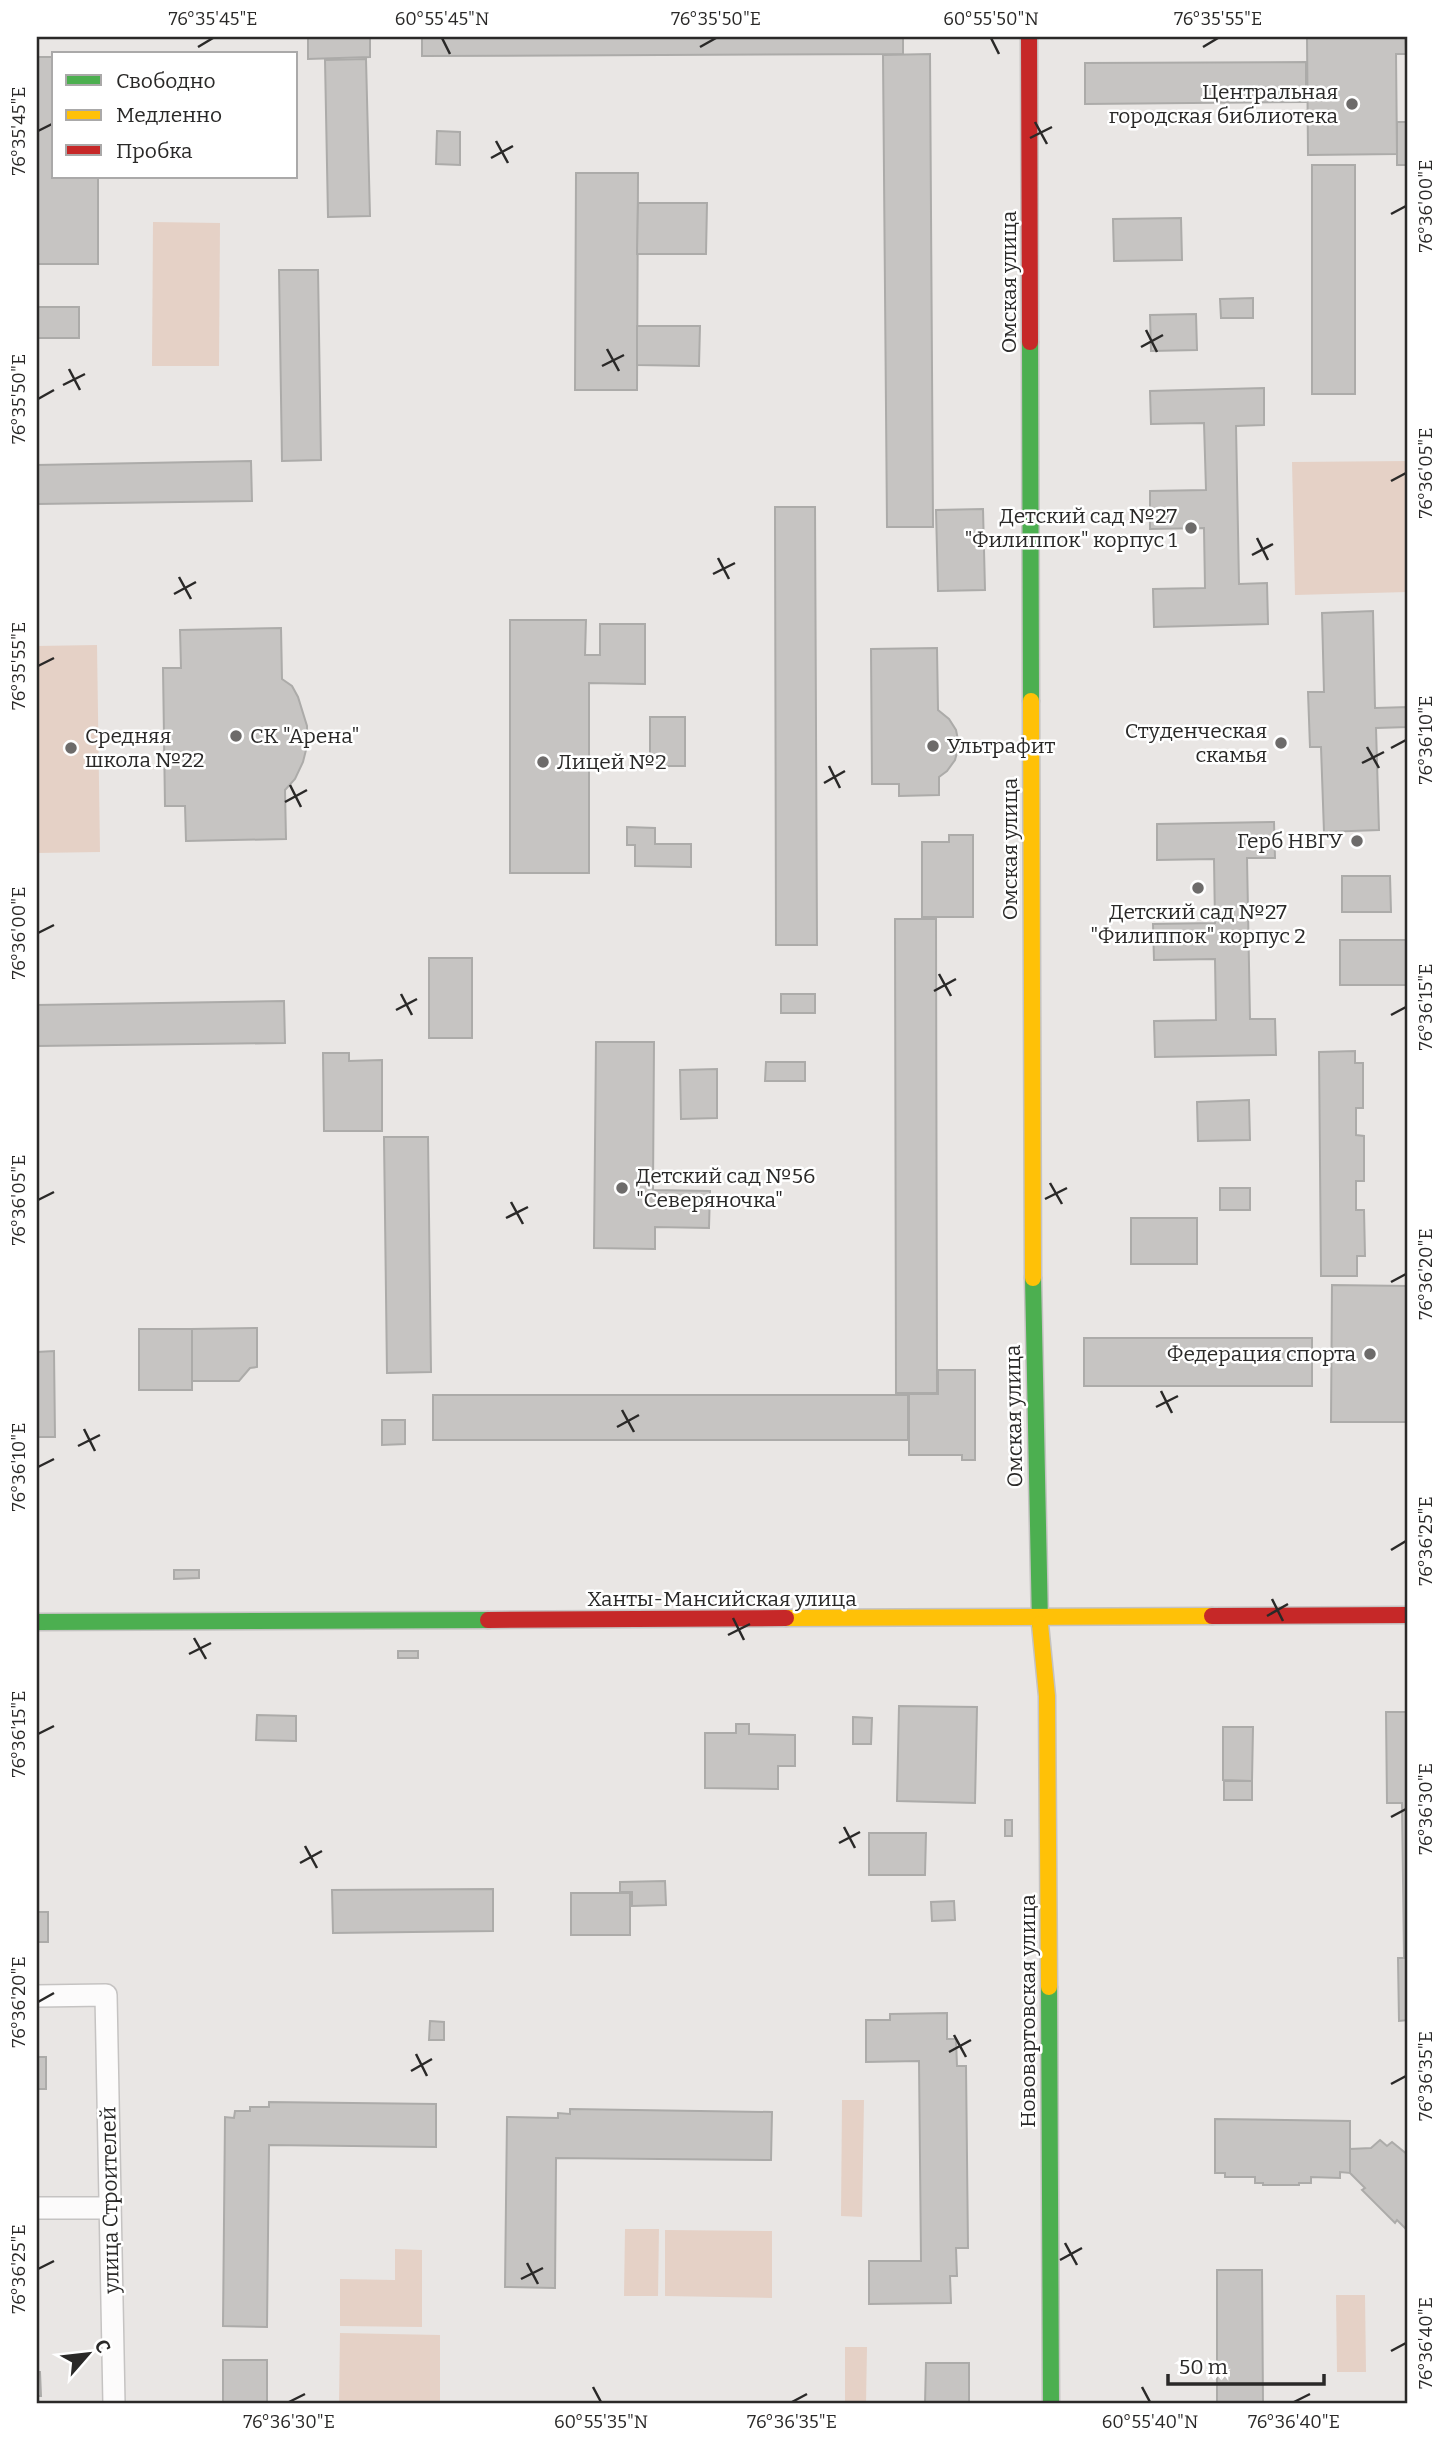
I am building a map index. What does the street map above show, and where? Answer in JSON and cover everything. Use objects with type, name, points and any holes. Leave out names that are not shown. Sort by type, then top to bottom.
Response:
[{"type":"main road","name":"Омская улица","points":[[1029,37],[1033,1302],[1040,1619]]},
{"type":"main road","name":"Ханты-Мансийская улица","points":[[37,1622],[1040,1619],[1408,1615]]},
{"type":"main road","name":"Нововартовская улица","points":[[1040,1619],[1047,1696],[1051,2404]]},
{"type":"street","name":"улица Строителей","points":[[37,1996],[106,1995],[114,2404]]},
{"type":"street","points":[[37,2208],[110,2208]]},
{"type":"shaded area","points":[[153,222],[220,223],[219,366],[152,366]]},
{"type":"shaded area","points":[[1408,461],[1408,592],[1295,595],[1292,462]]},
{"type":"shaded area","points":[[97,645],[100,852],[37,853],[37,646]]},
{"type":"shaded area","points":[[842,2100],[864,2100],[862,2217],[841,2216]]},
{"type":"shaded area","points":[[625,2229],[659,2229],[658,2296],[624,2296]]},
{"type":"shaded area","points":[[665,2230],[772,2231],[772,2298],[665,2296]]},
{"type":"shaded area","points":[[395,2249],[422,2250],[422,2327],[340,2326],[340,2279],[395,2280]]},
{"type":"shaded area","points":[[1336,2295],[1365,2295],[1366,2372],[1337,2372]]},
{"type":"shaded area","points":[[340,2333],[440,2335],[440,2404],[339,2403]]},
{"type":"shaded area","points":[[845,2347],[867,2347],[866,2404],[845,2404]]},
{"type":"building","points":[[308,37],[370,37],[370,57],[308,59]]},
{"type":"building","points":[[422,37],[903,37],[903,54],[422,56]]},
{"type":"building","name":"Центральная городская библиотека","points":[[1307,37],[1405,37],[1406,54],[1396,54],[1397,154],[1308,155]]},
{"type":"building","points":[[930,54],[933,527],[887,527],[883,55]]},
{"type":"building","points":[[38,57],[52,57],[52,178],[98,178],[98,264],[37,264]]},
{"type":"building","points":[[366,59],[370,216],[328,217],[325,60]]},
{"type":"building","points":[[1306,62],[1306,102],[1085,104],[1085,63]]},
{"type":"building","points":[[1397,122],[1408,122],[1408,165],[1397,165]]},
{"type":"building","points":[[437,131],[460,132],[460,165],[436,164]]},
{"type":"building","points":[[1312,165],[1355,165],[1355,394],[1312,394]]},
{"type":"building","points":[[576,173],[638,173],[637,390],[575,390]]},
{"type":"building","points":[[638,203],[707,203],[706,254],[637,254]]},
{"type":"building","points":[[1181,218],[1182,260],[1114,261],[1113,219]]},
{"type":"building","points":[[279,270],[318,270],[321,460],[282,461]]},
{"type":"building","points":[[1253,298],[1253,318],[1221,318],[1220,299]]},
{"type":"building","points":[[37,307],[79,307],[79,338],[37,338]]},
{"type":"building","points":[[1196,314],[1197,350],[1151,351],[1150,315]]},
{"type":"building","points":[[637,326],[700,326],[699,366],[637,365]]},
{"type":"building","points":[[1264,388],[1264,425],[1236,426],[1239,584],[1267,583],[1268,624],[1154,627],[1153,589],[1205,588],[1204,528],[1150,529],[1150,491],[1206,490],[1204,423],[1151,424],[1150,391]]},
{"type":"building","points":[[251,461],[252,501],[37,504],[37,465]]},
{"type":"building","points":[[775,507],[815,507],[817,945],[776,945]]},
{"type":"building","points":[[983,509],[985,590],[938,591],[936,510]]},
{"type":"building","points":[[1373,611],[1375,708],[1408,707],[1408,727],[1376,728],[1379,830],[1324,832],[1321,747],[1310,747],[1308,692],[1324,692],[1322,613]]},
{"type":"building","points":[[510,620],[586,620],[585,655],[600,655],[600,624],[645,624],[645,684],[589,683],[589,873],[510,873]]},
{"type":"building","name":"СК \"Арена\"","points":[[281,628],[282,679],[292,686],[298,697],[307,726],[307,746],[303,762],[295,779],[285,790],[286,839],[186,841],[185,806],[165,806],[163,668],[181,668],[180,630]]},
{"type":"building","points":[[937,648],[938,710],[949,719],[956,730],[959,745],[955,760],[939,777],[939,795],[899,796],[899,784],[872,784],[871,649]]},
{"type":"building","points":[[650,717],[685,717],[685,766],[650,766]]},
{"type":"building","points":[[1274,822],[1275,858],[1247,858],[1250,1019],[1275,1019],[1276,1055],[1155,1057],[1154,1021],[1216,1020],[1215,959],[1154,960],[1153,924],[1215,923],[1214,859],[1157,860],[1157,824]]},
{"type":"building","points":[[627,827],[655,828],[655,844],[691,844],[691,867],[635,866],[635,845],[627,845]]},
{"type":"building","points":[[949,835],[973,835],[973,917],[922,917],[922,842],[949,842]]},
{"type":"building","points":[[1342,876],[1390,876],[1391,912],[1342,912]]},
{"type":"building","points":[[895,919],[936,919],[937,1393],[896,1393]]},
{"type":"building","points":[[1340,940],[1408,940],[1408,985],[1340,985]]},
{"type":"building","points":[[429,958],[472,958],[472,1038],[429,1038]]},
{"type":"building","points":[[781,994],[815,994],[815,1013],[781,1013]]},
{"type":"building","points":[[284,1001],[285,1043],[37,1046],[37,1005]]},
{"type":"building","points":[[596,1042],[654,1042],[653,1190],[710,1191],[709,1228],[655,1227],[655,1249],[594,1248]]},
{"type":"building","points":[[1355,1051],[1355,1063],[1363,1063],[1363,1108],[1356,1108],[1356,1135],[1364,1136],[1364,1181],[1356,1181],[1356,1210],[1364,1210],[1365,1256],[1357,1256],[1357,1276],[1321,1276],[1319,1052]]},
{"type":"building","points":[[323,1053],[349,1053],[349,1061],[382,1060],[382,1131],[324,1131]]},
{"type":"building","points":[[766,1062],[805,1062],[805,1081],[765,1081]]},
{"type":"building","points":[[717,1069],[717,1118],[681,1119],[680,1070]]},
{"type":"building","points":[[1249,1100],[1250,1140],[1198,1141],[1197,1102]]},
{"type":"building","points":[[384,1137],[428,1137],[431,1372],[387,1373]]},
{"type":"building","points":[[1220,1188],[1250,1188],[1250,1210],[1220,1210]]},
{"type":"building","points":[[1131,1218],[1197,1218],[1197,1264],[1131,1264]]},
{"type":"building","name":"Федерация спорта","points":[[1332,1285],[1408,1286],[1407,1422],[1331,1422]]},
{"type":"building","points":[[257,1328],[257,1367],[250,1368],[239,1381],[192,1381],[192,1329]]},
{"type":"building","points":[[139,1329],[192,1329],[192,1390],[139,1390]]},
{"type":"building","points":[[1084,1338],[1312,1338],[1312,1386],[1084,1386]]},
{"type":"building","points":[[54,1351],[55,1437],[37,1437],[37,1352]]},
{"type":"building","points":[[938,1370],[975,1370],[975,1460],[962,1460],[962,1455],[909,1455],[909,1394],[938,1394]]},
{"type":"building","points":[[433,1395],[908,1395],[908,1440],[433,1440]]},
{"type":"building","points":[[382,1420],[405,1420],[405,1444],[382,1445]]},
{"type":"building","points":[[174,1570],[199,1570],[199,1578],[174,1579]]},
{"type":"building","points":[[398,1651],[418,1651],[418,1658],[398,1658]]},
{"type":"building","points":[[899,1706],[977,1707],[975,1803],[897,1801]]},
{"type":"building","points":[[1386,1712],[1408,1712],[1408,2020],[1399,2021],[1398,1958],[1404,1958],[1402,1803],[1387,1803]]},
{"type":"building","points":[[257,1715],[296,1716],[296,1741],[256,1740]]},
{"type":"building","points":[[853,1717],[872,1718],[871,1744],[853,1744]]},
{"type":"building","points":[[736,1724],[749,1724],[749,1734],[795,1735],[795,1766],[778,1766],[778,1789],[705,1788],[705,1733],[736,1733]]},
{"type":"building","points":[[1223,1727],[1253,1727],[1252,1781],[1223,1780]]},
{"type":"building","points":[[1224,1781],[1252,1781],[1252,1800],[1224,1800]]},
{"type":"building","points":[[1005,1820],[1012,1820],[1012,1836],[1005,1836]]},
{"type":"building","points":[[869,1833],[926,1833],[925,1875],[869,1875]]},
{"type":"building","points":[[665,1881],[666,1905],[632,1906],[632,1892],[620,1892],[620,1882]]},
{"type":"building","points":[[493,1889],[493,1931],[333,1933],[332,1890]]},
{"type":"building","points":[[571,1893],[630,1893],[630,1935],[571,1935]]},
{"type":"building","points":[[954,1901],[955,1920],[932,1921],[931,1902]]},
{"type":"building","points":[[37,1912],[48,1912],[48,1942],[37,1942]]},
{"type":"building","points":[[947,2013],[947,2039],[956,2039],[957,2066],[966,2066],[968,2248],[956,2248],[957,2276],[950,2276],[951,2303],[869,2304],[869,2261],[921,2261],[919,2061],[866,2062],[866,2020],[890,2020],[890,2014]]},
{"type":"building","points":[[430,2021],[444,2022],[444,2040],[429,2040]]},
{"type":"building","points":[[37,2057],[46,2057],[46,2089],[37,2089]]},
{"type":"building","points":[[269,2102],[436,2104],[436,2147],[269,2145],[267,2327],[223,2326],[225,2117],[234,2118],[235,2111],[250,2111],[250,2107],[269,2107]]},
{"type":"building","points":[[570,2109],[772,2112],[771,2160],[556,2158],[555,2288],[505,2287],[507,2117],[558,2118],[558,2113],[570,2114]]},
{"type":"building","points":[[1215,2119],[1350,2121],[1350,2173],[1340,2172],[1340,2178],[1311,2177],[1311,2183],[1299,2185],[1263,2185],[1255,2183],[1255,2177],[1225,2177],[1225,2173],[1215,2173]]},
{"type":"building","points":[[1380,2140],[1387,2146],[1392,2142],[1408,2155],[1408,2231],[1397,2220],[1395,2223],[1362,2190],[1365,2188],[1350,2173],[1350,2149],[1371,2148]]},
{"type":"building","points":[[1408,2252],[1408,2298],[1406,2298]]},
{"type":"building","points":[[1217,2270],[1262,2270],[1263,2404],[1217,2404]]},
{"type":"building","points":[[1407,2340],[1408,2383],[1406,2383]]},
{"type":"building","points":[[223,2360],[267,2360],[267,2404],[223,2404]]},
{"type":"building","points":[[926,2363],[969,2363],[969,2404],[925,2404]]},
{"type":"building","points":[[37,2372],[40,2372],[41,2396],[37,2396]]},
{"type":"traffic: fast","points":[[1030,342],[1031,701]]},
{"type":"traffic: fast","points":[[1033,1278],[1040,1624]]},
{"type":"traffic: fast","points":[[37,1622],[488,1620]]},
{"type":"traffic: fast","points":[[1049,1987],[1051,2404]]},
{"type":"traffic: slow","points":[[1031,701],[1033,1278]]},
{"type":"traffic: slow","points":[[786,1618],[1212,1616]]},
{"type":"traffic: slow","points":[[1040,1624],[1047,1696],[1049,1987]]},
{"type":"traffic: jam","points":[[1029,37],[1030,342]]},
{"type":"traffic: jam","points":[[1212,1616],[1408,1615]]},
{"type":"traffic: jam","points":[[488,1620],[786,1618]]},
{"type":"place","name":"Центральная городская библиотека","points":[[1352,104]]},
{"type":"place","name":"Детский сад №27 \"Филиппок\" корпус 1","points":[[1191,528]]},
{"type":"place","name":"СК \"Арена\"","points":[[236,736]]},
{"type":"place","name":"Студенческая скамья","points":[[1281,743]]},
{"type":"place","name":"Ультрафит","points":[[933,746]]},
{"type":"place","name":"Средняя школа №22","points":[[71,748]]},
{"type":"place","name":"Лицей №2","points":[[543,762]]},
{"type":"place","name":"Герб НВГУ","points":[[1357,841]]},
{"type":"place","name":"Детский сад №27 \"Филиппок\" корпус 2","points":[[1198,888]]},
{"type":"place","name":"Детский сад №56 \"Северяночка\"","points":[[622,1188]]},
{"type":"place","name":"Федерация спорта","points":[[1370,1354]]}]
